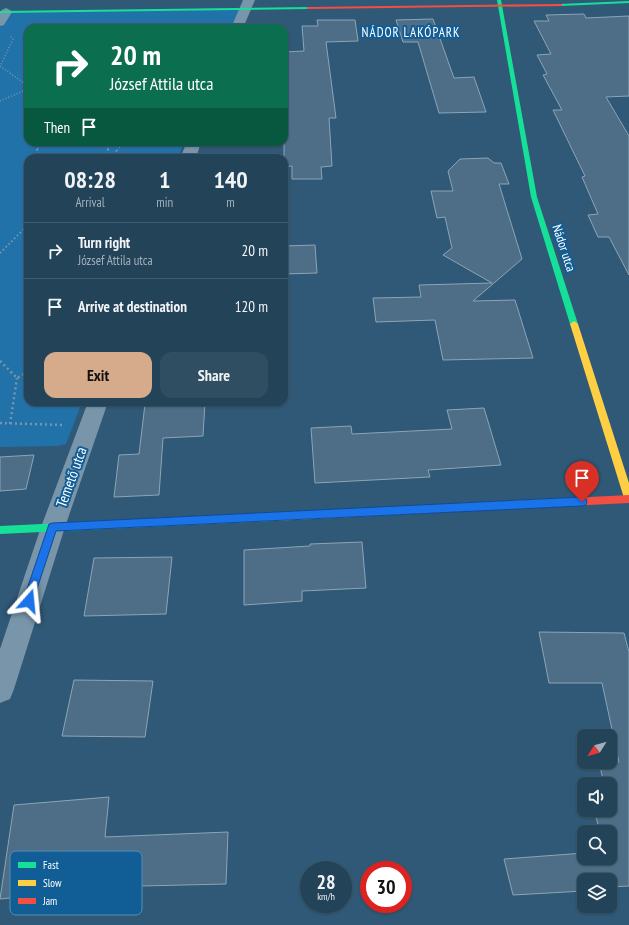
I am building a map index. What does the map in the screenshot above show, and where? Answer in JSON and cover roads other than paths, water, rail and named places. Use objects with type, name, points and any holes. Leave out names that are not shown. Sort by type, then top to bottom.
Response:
[{"type":"street","points":[[2,16],[247,4],[629,2]]},
{"type":"street","name":"Nádor utca","points":[[500,3],[534,197],[629,499]]},
{"type":"street","points":[[239,24],[247,4]]},
{"type":"street","name":"Temető utca","points":[[0,689],[53,527],[97,406]]},
{"type":"street","points":[[0,530],[629,499]]},
{"type":"district","name":"NÁDOR LAKÓPARK","points":[[411,32]]}]
